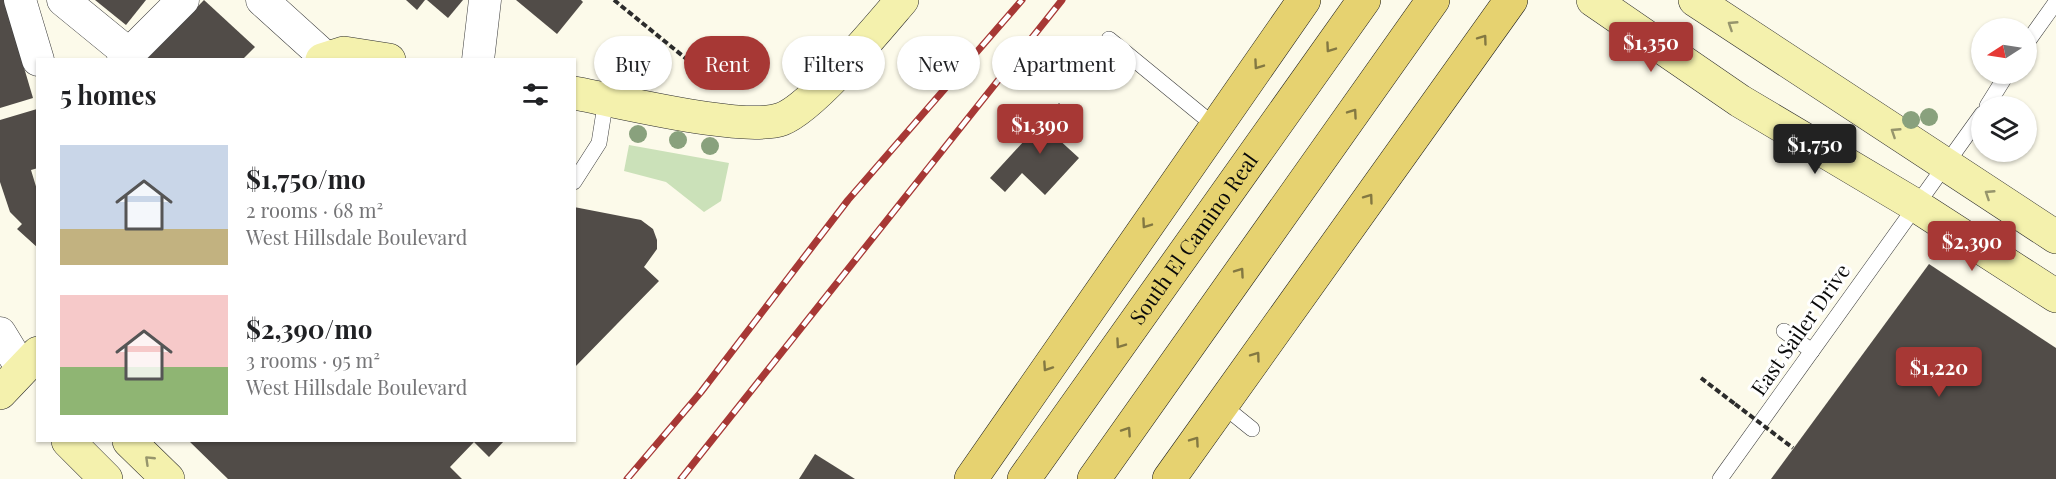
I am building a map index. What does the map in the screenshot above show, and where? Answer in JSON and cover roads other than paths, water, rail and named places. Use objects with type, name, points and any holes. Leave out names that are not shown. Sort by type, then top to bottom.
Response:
[{"type":"main road","points":[[576,93],[748,124],[765,123],[783,118],[805,105],[902,0]]},
{"type":"main road","points":[[971,479],[1305,0]]},
{"type":"main road","name":"South El Camino Real","points":[[1024,479],[1364,0]]},
{"type":"main road","points":[[1094,479],[1433,0]]},
{"type":"main road","points":[[1177,476],[1221,404],[1511,0]]},
{"type":"main road","points":[[1593,0],[1740,101],[1915,205],[2056,296]]},
{"type":"main road","points":[[1695,0],[2056,237]]},
{"type":"main road","points":[[324,58],[344,53],[376,58]]},
{"type":"main road","points":[[0,393],[32,369]]},
{"type":"main road","points":[[69,442],[106,479]]},
{"type":"main road","points":[[130,442],[168,479]]},
{"type":"street","points":[[20,0],[37,58]]},
{"type":"street","points":[[63,0],[126,57],[183,0]]},
{"type":"street","points":[[262,0],[324,58]]},
{"type":"street","points":[[478,58],[485,0]]},
{"type":"street","points":[[0,333],[32,369]]},
{"type":"lane","points":[[2037,29],[2056,2]]},
{"type":"lane","points":[[1136,61],[1215,126]]},
{"type":"lane","points":[[576,179],[599,142],[606,99]]},
{"type":"lane","name":"East Sailer Drive","points":[[1720,479],[1971,128]]},
{"type":"lane","points":[[1784,331],[1812,351]]},
{"type":"lane","points":[[1221,404],[1252,429]]},
{"type":"railway","points":[[627,479],[701,392],[848,200],[1022,0]]},
{"type":"railway","points":[[681,479],[1062,0]]}]
